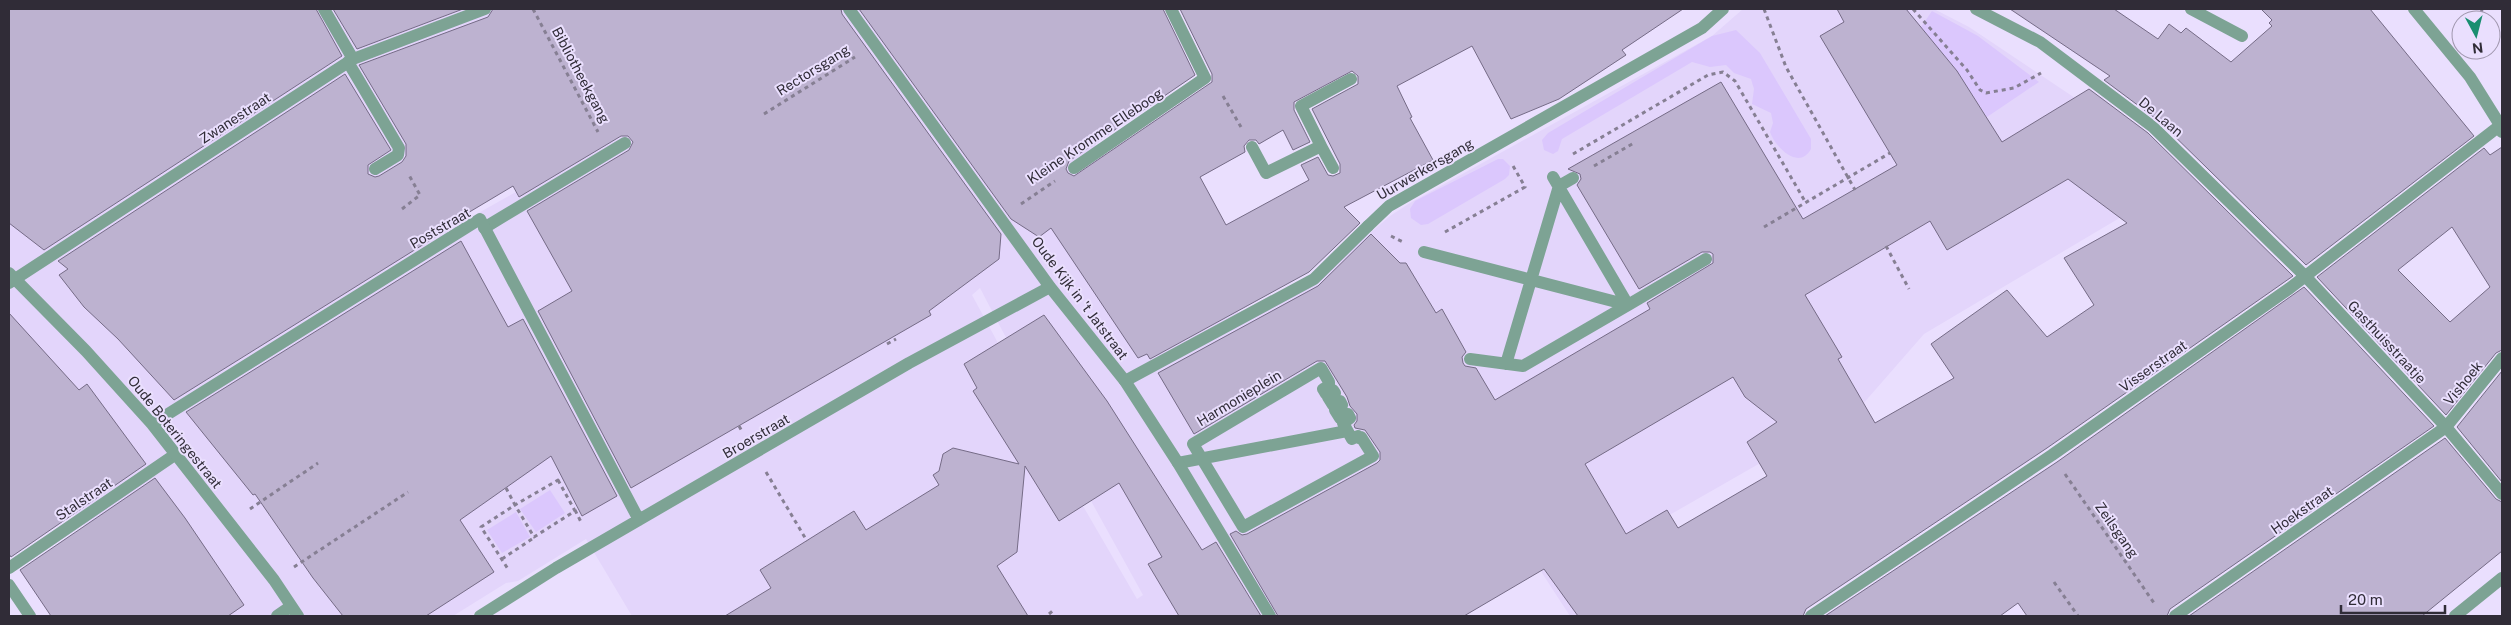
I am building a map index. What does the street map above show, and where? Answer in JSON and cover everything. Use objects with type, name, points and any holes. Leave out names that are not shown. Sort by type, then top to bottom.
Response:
[{"type":"street","points":[[324,9],[350,61],[399,148],[398,155],[375,169]]},
{"type":"street","name":"Zwanestraat","points":[[11,278],[350,61],[485,9]]},
{"type":"street","name":"Oude Kijk in 't Jatstraat","points":[[849,9],[1050,287],[1125,381],[1178,463],[1270,616]]},
{"type":"street","points":[[1171,9],[1205,78]]},
{"type":"street","name":"Uurwerkersgang","points":[[1125,381],[1151,365],[1314,279],[1389,206],[1702,28],[1723,9]]},
{"type":"street","name":"De Laan","points":[[1976,9],[2040,42],[2153,127],[2306,277]]},
{"type":"street","points":[[2191,9],[2242,36]]},
{"type":"street","points":[[2414,9],[2470,77],[2502,128]]},
{"type":"street","name":"Kleine Kromme Elleboog","points":[[1074,168],[1205,78]]},
{"type":"street","points":[[1333,168],[1301,106],[1351,79]]},
{"type":"street","name":"Visserstraat","points":[[1811,616],[2052,455],[2306,277],[2502,128]]},
{"type":"street","points":[[484,228],[625,143]]},
{"type":"street","points":[[1252,147],[1266,173],[1321,146]]},
{"type":"street","points":[[1556,182],[1573,178]]},
{"type":"street","points":[[1506,364],[1531,280],[1556,182]]},
{"type":"street","points":[[1556,182],[1628,305]]},
{"type":"street","name":"Poststraat","points":[[152,424],[480,220],[640,520]]},
{"type":"street","points":[[1424,252],[1628,305]]},
{"type":"street","points":[[1470,359],[1523,366],[1706,259]]},
{"type":"street","name":"Gasthuisstraatje","points":[[2306,277],[2446,427],[2502,494]]},
{"type":"street","name":"Oude Boteringestraat","points":[[11,278],[86,351],[152,424],[274,580],[294,612]]},
{"type":"street","name":"Broerstraat","points":[[480,616],[522,588],[909,363],[1050,287]]},
{"type":"street","name":"Vishoek","points":[[2446,427],[2502,358]]},
{"type":"street","name":"Harmonieplein","points":[[1201,458],[1193,444],[1321,368],[1329,382],[1329,386],[1323,389],[1326,394],[1333,390],[1335,393],[1328,397],[1333,405],[1340,401],[1342,405],[1335,410],[1340,418],[1348,414],[1350,418],[1343,423],[1347,431]]},
{"type":"street","name":"Hoekstraat","points":[[2175,616],[2446,427]]},
{"type":"street","points":[[1178,463],[1201,458],[1347,431],[1352,439],[1358,436],[1359,438],[1361,437],[1373,456],[1244,527],[1201,458]]},
{"type":"street","name":"Stalstraat","points":[[9,568],[176,454]]},
{"type":"street","points":[[2455,616],[2502,578]]},
{"type":"street","points":[[9,584],[30,616]]},
{"type":"street","points":[[277,616],[294,612]]},
{"type":"path","name":"Bibliotheekgang","points":[[533,9],[609,152]]},
{"type":"path","points":[[1764,9],[1786,67],[1850,178],[1855,190]]},
{"type":"path","points":[[1913,9],[1967,70],[1980,90],[1986,93],[2014,88],[2063,60]]},
{"type":"path","name":"Rectorsgang","points":[[764,114],[874,45]]},
{"type":"path","points":[[1556,182],[1548,168],[1708,75],[1723,72],[1735,81],[1806,203]]},
{"type":"path","points":[[1205,78],[1217,85],[1252,147]]},
{"type":"path","points":[[1573,178],[1634,142]]},
{"type":"path","points":[[1444,233],[1525,187],[1500,143]]},
{"type":"path","points":[[1764,227],[1890,153]]},
{"type":"path","points":[[398,155],[420,195],[402,209]]},
{"type":"path","name":"Kleine Kromme Elleboog","points":[[1001,217],[1074,168]]},
{"type":"path","points":[[1368,226],[1424,252]]},
{"type":"path","points":[[1886,246],[1908,289]]},
{"type":"path","points":[[887,344],[896,339]]},
{"type":"path","name":"Zeilsgang","points":[[2052,455],[2158,608]]},
{"type":"path","points":[[230,523],[318,464]]},
{"type":"path","points":[[522,588],[481,527],[558,480],[581,521]]},
{"type":"path","points":[[506,488],[534,537]]},
{"type":"path","points":[[274,580],[408,492]]},
{"type":"path","points":[[502,559],[575,511]]},
{"type":"path","points":[[794,519],[807,541]]},
{"type":"path","points":[[2054,582],[2078,616]]},
{"type":"path","points":[[1049,614],[1055,609]]},
{"type":"shaded area","points":[[9,9],[737,9],[735,10],[759,40],[796,9],[817,9],[947,166],[835,9],[967,9],[1096,145],[1245,320],[1315,281],[1390,216],[1410,203],[1712,36],[1743,9],[1934,9],[1969,27],[2126,132],[2128,213],[1924,334],[1862,405],[1617,545],[1667,576],[1693,616],[1570,616],[1527,550],[1443,601],[1444,616],[632,616],[586,539],[518,581],[506,583],[453,616],[164,616],[37,471],[9,485]],"holes":[[[559,170],[450,229],[415,178]],[[980,288],[1054,429],[998,343],[972,295]],[[1091,501],[1143,595],[1137,599],[1083,506]]]},
{"type":"shaded area","points":[[1932,11],[1978,36],[2039,82],[1987,117],[1957,71],[1921,27]]},
{"type":"shaded area","points":[[1736,30],[1760,53],[1811,139],[1811,149],[1806,155],[1800,158],[1794,157],[1782,150],[1777,144],[1770,132],[1773,123],[1771,113],[1752,104],[1754,89],[1751,79],[1734,73],[1726,65],[1710,67],[1692,62],[1562,139],[1558,151],[1553,154],[1544,150],[1542,140],[1548,133],[1712,36]]},
{"type":"shaded area","points":[[1498,159],[1503,159],[1510,166],[1509,175],[1505,179],[1428,224],[1421,225],[1411,218],[1410,209],[1415,201]]},
{"type":"shaded area","points":[[550,490],[565,513],[536,532],[520,509]]},
{"type":"shaded area","points":[[516,512],[530,537],[502,553],[487,530]]},
{"type":"building","points":[[9,9],[316,9],[342,56],[44,250],[9,223]]},
{"type":"building","points":[[333,9],[463,9],[357,49]]},
{"type":"building","points":[[493,9],[841,9],[842,14],[1001,234],[999,259],[929,311],[931,315],[631,488],[538,311],[572,291],[527,211],[629,150],[633,142],[628,136],[621,136],[519,197],[513,186],[451,223],[453,226],[174,400],[118,339],[84,307],[59,275],[68,269],[58,261],[345,74],[391,150],[368,165],[368,174],[375,177],[379,176],[402,162],[406,156],[406,144],[359,65],[488,17]]},
{"type":"building","points":[[859,9],[1163,9],[1195,75],[1069,161],[1066,169],[1068,173],[1074,176],[1212,82],[1212,74],[1180,9],[1683,9],[1622,50],[1626,55],[1559,99],[1511,119],[1472,46],[1397,86],[1412,117],[1410,118],[1433,160],[1344,207],[1360,223],[1309,272],[1150,359],[1147,354],[1138,358],[1051,228],[1039,237],[1011,219]],"holes":[[[1352,71],[1358,76],[1358,84],[1312,109],[1340,164],[1340,173],[1333,176],[1328,175],[1318,157],[1301,165],[1309,180],[1226,225],[1200,177],[1245,152],[1244,146],[1249,140],[1256,140],[1259,144],[1283,130],[1293,150],[1310,142],[1294,110],[1294,102]]]},
{"type":"building","points":[[1837,9],[1906,9],[1957,71],[2002,142],[2089,89],[2148,133],[2293,276],[2047,448],[1806,609],[1803,616],[1578,616],[1544,569],[1464,616],[1278,616],[1230,534],[1236,531],[1242,535],[1247,534],[1377,463],[1380,460],[1380,452],[1365,430],[1355,428],[1357,414],[1350,406],[1347,397],[1325,361],[1317,361],[1194,434],[1158,373],[1318,286],[1371,234],[1400,263],[1406,263],[1436,313],[1442,309],[1466,352],[1462,357],[1463,363],[1465,366],[1476,368],[1495,400],[1650,309],[1647,303],[1713,263],[1713,254],[1702,252],[1639,289],[1577,185],[1581,179],[1580,174],[1568,169],[1721,82],[1803,219],[1897,165],[1820,36],[1844,22]],"holes":[[[2068,179],[2127,223],[2064,258],[2094,305],[2047,337],[2007,290],[1931,344],[1954,378],[1875,423],[1838,359],[1842,357],[1805,295],[1930,221],[1947,250]],[[1733,377],[1745,397],[1777,422],[1747,442],[1767,476],[1678,528],[1667,510],[1626,534],[1585,464]]]},
{"type":"building","points":[[2010,9],[2114,9],[2158,39],[2169,24],[2181,33],[2186,28],[2231,62],[2272,26],[2269,23],[2272,20],[2261,9],[2370,9],[2474,136],[2306,265],[2159,121],[2104,80],[2110,76]]},
{"type":"building","points":[[2502,147],[2502,350],[2496,353],[2446,415],[2317,277],[2484,148],[2490,155]],"holes":[[[2452,227],[2490,287],[2450,322],[2398,270]]]},
{"type":"building","points":[[461,241],[508,327],[523,319],[617,496],[582,516],[551,456],[460,520],[494,572],[426,616],[343,616],[313,578],[255,494],[253,495],[186,412]]},
{"type":"building","points":[[2304,287],[2434,426],[2170,609],[2167,616],[2027,616],[2018,603],[2000,616],[1825,616],[2057,462]]},
{"type":"building","points":[[9,313],[79,390],[87,384],[146,464],[11,557],[9,554]]},
{"type":"building","points":[[1044,315],[1107,401],[1202,550],[1216,542],[1261,616],[1179,616],[1148,564],[1162,557],[1119,483],[1059,521],[1025,466],[1017,552],[997,566],[1028,616],[725,616],[771,588],[760,570],[854,511],[866,530],[939,485],[933,475],[939,471],[943,454],[953,448],[1019,464],[973,391],[977,388],[964,364]]},
{"type":"building","points":[[2502,371],[2502,482],[2457,427]]},
{"type":"building","points":[[2445,438],[2496,499],[2502,502],[2502,551],[2422,616],[2189,616]]},
{"type":"building","points":[[155,478],[185,518],[244,605],[228,616],[51,616],[20,570]]}]
